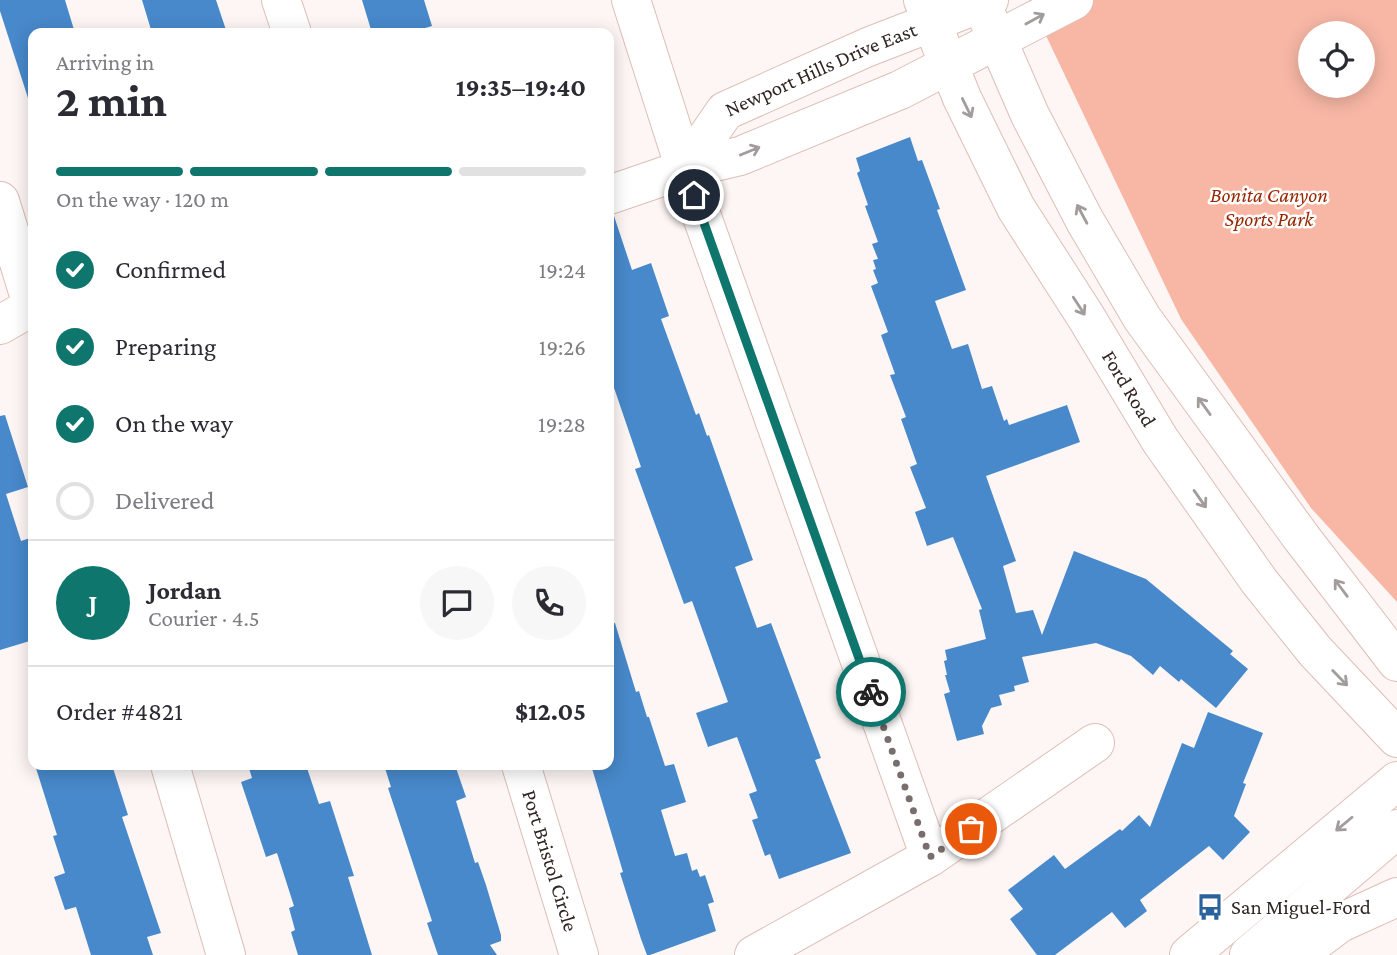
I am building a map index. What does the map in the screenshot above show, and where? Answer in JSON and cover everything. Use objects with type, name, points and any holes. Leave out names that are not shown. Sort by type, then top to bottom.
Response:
[{"type":"street","points":[[281,0],[290,28]]},
{"type":"street","points":[[631,0],[685,169],[930,857]]},
{"type":"street","name":"Newport Hills Drive East","points":[[614,193],[685,169],[740,156],[900,90],[1074,0]]},
{"type":"street","points":[[984,1],[996,40],[1030,115],[1085,221],[1142,318],[1301,537],[1397,662]]},
{"type":"street","name":"Newport Hills Drive East","points":[[685,169],[725,111],[868,47],[927,11],[984,1]]},
{"type":"street","name":"Ford Road","points":[[927,11],[948,65],[1016,208],[1160,440],[1291,621],[1315,651],[1397,738]]},
{"type":"street","points":[[0,201],[28,290]]},
{"type":"street","points":[[0,326],[28,309]]},
{"type":"street","points":[[754,955],[930,857],[1095,743]]},
{"type":"street","points":[[171,770],[226,955]]},
{"type":"street","name":"Port Bristol Circle","points":[[523,770],[579,955]]},
{"type":"street","points":[[1189,955],[1397,781]]},
{"type":"street","points":[[1249,955],[1397,829]]},
{"type":"street","points":[[1297,955],[1340,923],[1397,897]]},
{"type":"green space","name":"Bonita Canyon Sports Park","points":[[1029,0],[1397,0],[1397,602],[1311,508],[1181,319]]},
{"type":"building","points":[[0,0],[65,0],[73,28],[28,28],[28,98],[0,11]]},
{"type":"building","points":[[142,0],[216,0],[225,28],[150,28]]},
{"type":"building","points":[[362,0],[424,0],[432,26],[425,28],[370,28]]},
{"type":"building","points":[[910,137],[918,161],[922,160],[940,209],[937,210],[966,290],[935,301],[952,349],[968,344],[982,389],[992,386],[1004,421],[1007,419],[1009,425],[1067,405],[1080,442],[986,476],[1016,561],[1003,566],[1016,613],[1033,610],[1042,635],[1074,551],[1146,579],[1233,651],[1230,654],[1248,669],[1216,708],[1181,679],[1179,682],[1160,666],[1153,675],[1131,656],[1096,643],[1022,657],[1029,682],[1014,686],[1015,691],[999,695],[1002,705],[991,708],[982,726],[984,734],[957,741],[944,694],[950,692],[945,675],[945,650],[986,639],[979,610],[982,609],[953,537],[927,546],[915,512],[926,508],[910,467],[917,464],[901,419],[906,417],[890,375],[895,374],[881,335],[888,332],[871,286],[878,283],[873,270],[876,269],[873,260],[878,259],[872,244],[878,242],[857,173],[860,171],[856,158]]},
{"type":"building","points":[[614,216],[632,270],[651,263],[669,316],[661,319],[696,415],[699,413],[707,436],[709,435],[753,560],[735,567],[757,628],[771,623],[821,758],[815,760],[851,853],[779,879],[770,854],[765,856],[752,820],[758,818],[749,794],[757,791],[737,737],[708,747],[696,713],[728,702],[692,601],[684,604],[635,469],[641,467],[614,388]]},
{"type":"building","points":[[5,415],[28,487],[6,494],[21,541],[28,539],[28,642],[0,650],[0,416]]},
{"type":"building","points":[[614,623],[636,692],[639,691],[665,766],[674,764],[686,802],[661,810],[675,856],[687,853],[692,871],[697,869],[700,877],[705,875],[714,902],[708,904],[716,931],[650,955],[647,955],[641,939],[620,873],[623,872],[592,770],[614,770]]},
{"type":"building","points":[[1208,712],[1263,733],[1243,783],[1246,784],[1234,816],[1250,832],[1223,860],[1209,846],[1140,900],[1147,911],[1125,928],[1112,912],[1055,955],[1037,955],[1010,919],[1023,909],[1008,890],[1054,855],[1065,869],[1120,829],[1122,831],[1139,815],[1150,827],[1182,743],[1194,748]]},
{"type":"building","points":[[37,770],[114,770],[128,815],[122,817],[161,933],[147,937],[153,955],[91,955],[76,907],[65,910],[54,877],[65,873],[53,836],[57,835]]},
{"type":"building","points":[[250,770],[308,770],[319,804],[330,801],[354,876],[348,877],[372,955],[298,955],[291,932],[295,930],[289,908],[294,906],[277,853],[266,857],[241,782],[252,778]]},
{"type":"building","points":[[386,770],[457,770],[466,797],[456,801],[501,935],[501,941],[490,945],[497,955],[438,955],[427,923],[432,921],[388,788],[391,787]]},
{"type":"way so far","points":[[871,692],[930,857],[971,829]]},
{"type":"place","name":"San Miguel-Ford","points":[[1210,907]]},
{"type":"route","points":[[694,195],[871,692]]}]
